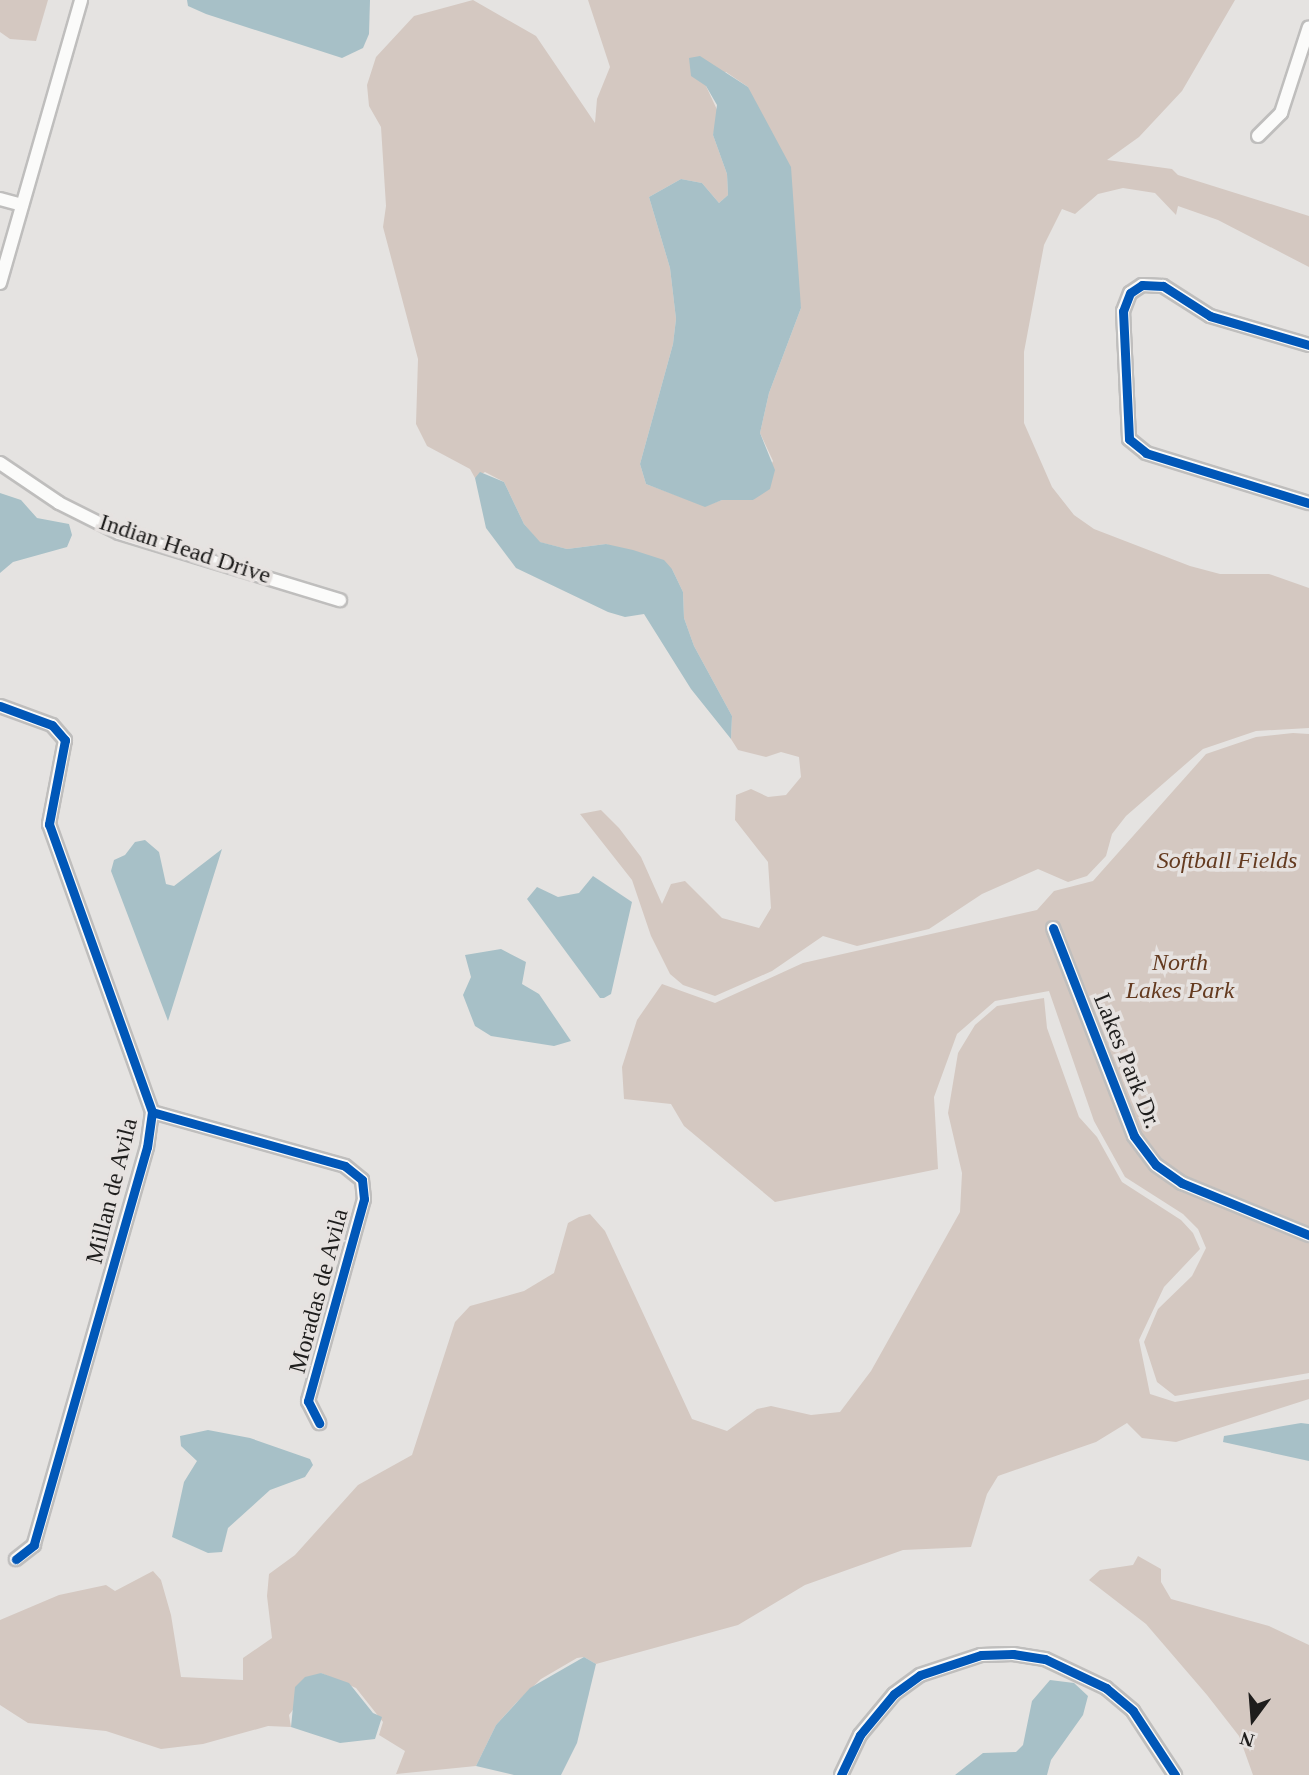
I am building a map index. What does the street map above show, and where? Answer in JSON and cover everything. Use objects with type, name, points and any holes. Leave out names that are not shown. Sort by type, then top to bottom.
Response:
[{"type":"street","points":[[0,283],[81,0]]},
{"type":"street","points":[[1258,136],[1281,113],[1309,27]]},
{"type":"street","points":[[0,200],[22,205]]},
{"type":"street","points":[[1309,345],[1210,316],[1163,286],[1142,285],[1130,293],[1123,311],[1129,439],[1146,453],[1309,503]]},
{"type":"street","name":"Indian Head Drive","points":[[0,463],[59,503],[119,533],[341,600]]},
{"type":"street","name":"Millan de Avila","points":[[0,706],[52,725],[65,740],[49,824],[152,1112],[147,1147],[34,1545],[16,1559]]},
{"type":"street","name":"Lakes Park Dr.","points":[[1053,928],[1134,1136],[1156,1165],[1182,1183],[1309,1235]]},
{"type":"street","name":"Moradas de Avila","points":[[152,1112],[345,1166],[362,1180],[364,1199],[308,1401],[319,1423]]},
{"type":"street","points":[[841,1775],[860,1735],[894,1694],[950,1662],[1013,1654],[1045,1659],[1106,1688],[1133,1711],[1175,1775]]},
{"type":"green space","points":[[0,0],[48,0],[36,41],[10,39],[0,32]]},
{"type":"green space","points":[[473,0],[536,36],[595,123],[597,99],[610,67],[588,0],[1235,0],[1182,91],[1139,137],[1107,160],[1172,169],[1178,175],[1309,216],[1309,267],[1218,220],[1178,206],[1176,215],[1155,193],[1123,188],[1098,194],[1075,214],[1062,209],[1044,245],[1024,352],[1024,423],[1052,487],[1074,515],[1094,529],[1190,566],[1220,574],[1269,574],[1309,588],[1309,728],[1256,731],[1203,749],[1126,816],[1112,834],[1106,856],[1087,876],[1068,882],[1038,869],[982,894],[929,929],[857,946],[823,936],[772,971],[715,996],[683,985],[670,974],[651,936],[632,880],[580,814],[601,810],[619,828],[641,857],[662,904],[671,884],[685,881],[722,918],[759,928],[771,908],[768,862],[735,820],[736,795],[751,789],[768,797],[786,795],[801,777],[799,757],[781,752],[766,757],[738,750],[731,739],[732,716],[694,646],[684,618],[683,592],[672,569],[606,544],[567,549],[539,542],[524,524],[504,482],[485,472],[475,478],[470,469],[427,446],[416,424],[418,359],[383,227],[386,206],[381,127],[369,106],[367,85],[376,57],[414,16]],"holes":[[[726,72],[748,87],[801,308],[769,393],[760,433],[773,461],[753,500],[722,500],[705,506],[646,484],[640,464],[673,344],[676,319],[670,268],[649,197],[681,179],[702,183],[719,203],[728,195],[727,174],[713,135],[719,114],[706,86]]]},
{"type":"green space","name":"North Lakes Park","points":[[1309,734],[1309,1373],[1175,1396],[1157,1382],[1144,1342],[1158,1309],[1192,1276],[1206,1248],[1198,1229],[1183,1214],[1125,1177],[1094,1121],[1049,991],[995,1001],[957,1034],[934,1097],[938,1169],[775,1202],[684,1126],[671,1104],[624,1099],[622,1067],[637,1020],[662,984],[715,1003],[803,963],[1037,910],[1054,891],[1093,881],[1206,754],[1256,737]]},
{"type":"green space","points":[[1044,998],[1047,1028],[1079,1117],[1097,1137],[1122,1182],[1181,1220],[1193,1233],[1200,1249],[1164,1287],[1139,1340],[1150,1394],[1175,1402],[1309,1379],[1309,1399],[1176,1442],[1142,1438],[1127,1423],[1096,1442],[998,1476],[987,1494],[971,1547],[903,1550],[805,1585],[738,1625],[596,1664],[584,1657],[577,1658],[541,1679],[516,1703],[496,1725],[476,1766],[396,1774],[405,1751],[379,1735],[383,1722],[356,1688],[321,1673],[289,1715],[291,1727],[268,1726],[203,1744],[161,1749],[106,1731],[28,1723],[0,1705],[0,1620],[59,1595],[106,1585],[115,1591],[153,1571],[161,1580],[171,1615],[181,1677],[243,1680],[243,1658],[272,1638],[267,1596],[269,1574],[295,1555],[358,1485],[412,1455],[455,1322],[470,1306],[524,1291],[554,1273],[568,1223],[579,1217],[590,1214],[605,1231],[692,1419],[727,1431],[757,1409],[771,1406],[811,1415],[840,1412],[871,1371],[960,1212],[962,1173],[948,1113],[958,1053],[975,1025],[997,1006]]},
{"type":"green space","points":[[1138,1556],[1161,1569],[1161,1582],[1171,1599],[1269,1626],[1309,1645],[1309,1775],[1253,1775],[1239,1736],[1207,1695],[1146,1624],[1089,1580],[1100,1570],[1133,1565]]},
{"type":"water","points":[[187,0],[370,0],[369,34],[363,48],[342,58],[206,14],[188,6]]},
{"type":"water","points":[[700,56],[748,87],[791,167],[801,308],[769,393],[760,433],[775,470],[770,489],[753,500],[722,500],[705,507],[646,484],[640,464],[673,344],[676,319],[670,268],[649,197],[681,179],[702,183],[719,203],[728,195],[727,174],[713,135],[717,105],[706,86],[691,76],[689,58]]},
{"type":"water","points":[[480,472],[504,482],[524,524],[540,542],[567,549],[606,544],[664,560],[672,569],[683,592],[684,618],[694,646],[732,716],[731,739],[691,689],[644,614],[625,617],[608,612],[516,568],[486,528],[475,478]]},
{"type":"water","points":[[0,493],[21,500],[37,518],[69,524],[72,535],[67,547],[13,562],[0,573]]},
{"type":"water","points":[[145,840],[159,852],[166,884],[174,886],[222,849],[168,1021],[111,871],[114,860],[125,855],[135,842]]},
{"type":"water","points":[[593,876],[632,902],[611,994],[604,998],[600,998],[527,899],[537,887],[558,897],[579,893]]},
{"type":"water","points":[[501,949],[526,962],[522,984],[539,994],[571,1041],[554,1046],[491,1036],[475,1026],[463,995],[471,977],[465,955]]},
{"type":"water","points":[[1301,1423],[1309,1424],[1309,1461],[1223,1442],[1224,1436]]},
{"type":"water","points":[[208,1430],[250,1438],[310,1459],[313,1465],[305,1477],[270,1490],[228,1528],[222,1552],[208,1553],[172,1537],[184,1482],[197,1461],[181,1446],[180,1436]]},
{"type":"water","points":[[584,1657],[596,1664],[577,1743],[561,1775],[514,1775],[476,1766],[496,1725],[530,1688]]},
{"type":"water","points":[[321,1673],[349,1683],[373,1713],[382,1717],[375,1739],[340,1743],[291,1727],[295,1687],[305,1677]]},
{"type":"water","points":[[1050,1680],[1074,1683],[1088,1696],[1083,1715],[1051,1760],[1047,1775],[955,1775],[983,1753],[1016,1752],[1023,1745],[1032,1701]]},
{"type":"cycle path","points":[[1309,345],[1210,316],[1163,286],[1142,285],[1130,293],[1123,311],[1129,439],[1146,453],[1309,503]]},
{"type":"cycle path","points":[[0,706],[52,725],[65,740],[49,824],[152,1112],[147,1147],[34,1545],[16,1559]]},
{"type":"cycle path","points":[[1053,928],[1134,1136],[1156,1165],[1182,1183],[1309,1235]]},
{"type":"cycle path","points":[[152,1112],[345,1166],[362,1180],[364,1199],[308,1401],[319,1423]]},
{"type":"cycle path","points":[[841,1775],[860,1735],[894,1694],[920,1675],[981,1655],[1013,1654],[1045,1659],[1106,1688],[1133,1711],[1175,1775]]},
{"type":"park label","name":"Softball Fields","points":[[1227,861]]}]
